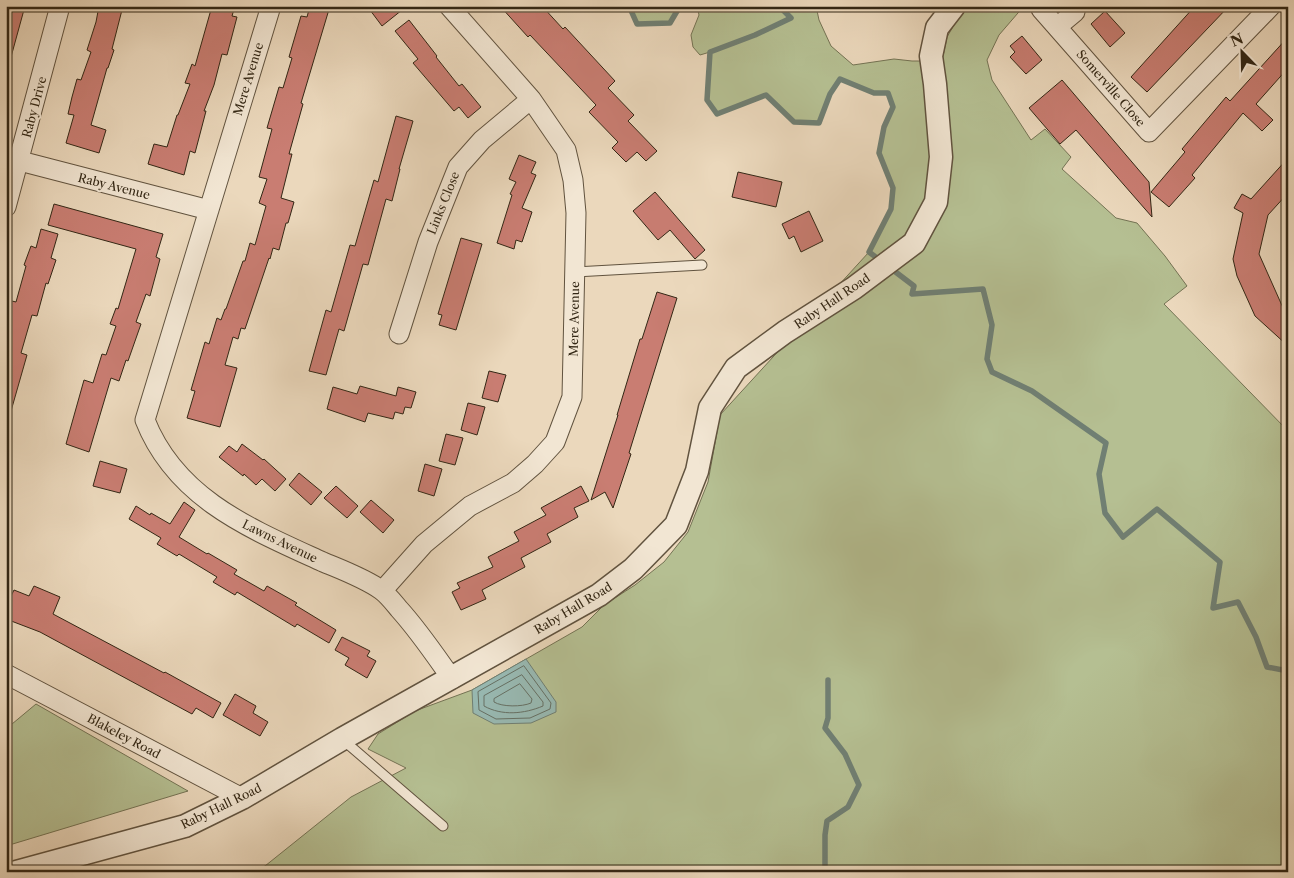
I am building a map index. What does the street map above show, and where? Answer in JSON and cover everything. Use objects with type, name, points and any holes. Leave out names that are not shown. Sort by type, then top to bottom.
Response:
[{"type":"street","name":"Raby Drive","points":[[6,207],[20,162],[60,6]]},
{"type":"street","name":"Mere Avenue","points":[[209,210],[271,6]]},
{"type":"street","name":"Mere Avenue","points":[[382,590],[424,544],[470,506],[513,483],[535,464],[555,442],[572,397],[576,213],[573,180],[566,150],[530,99],[449,6]]},
{"type":"street","name":"Raby Hall Road","points":[[16,872],[185,826],[242,798],[342,739],[599,595],[633,569],[676,525],[697,471],[710,408],[736,368],[785,332],[854,288],[914,243],[936,202],[941,157],[931,56],[937,28],[954,6]]},
{"type":"street","name":"Somerville Close","points":[[1041,9],[1150,132],[1270,6]]},
{"type":"street","points":[[1057,27],[1074,12]]},
{"type":"street","name":"Links Close","points":[[399,334],[428,242],[458,167],[482,140],[530,99]]},
{"type":"street","name":"Raby Avenue","points":[[20,162],[209,210]]},
{"type":"street","name":"Lawns Avenue","points":[[209,210],[145,420],[153,439],[165,458],[193,490],[215,506],[251,529],[382,590],[420,633],[452,678]]},
{"type":"street","name":"Blakeley Road","points":[[6,674],[242,798]]},
{"type":"lane","points":[[575,272],[702,265]]},
{"type":"lane","points":[[342,739],[442,826]]},
{"type":"green space","points":[[629,6],[680,6],[670,23],[637,24]]},
{"type":"green space","points":[[697,6],[816,6],[819,20],[831,46],[853,65],[894,59],[942,61],[947,37],[965,6],[1024,6],[999,35],[987,60],[992,80],[1031,140],[1045,129],[1071,157],[1062,169],[1116,218],[1137,223],[1165,256],[1187,286],[1164,304],[1288,431],[1288,872],[251,872],[265,866],[351,797],[406,768],[368,749],[378,734],[415,711],[472,690],[582,627],[604,605],[635,585],[664,562],[688,532],[708,482],[720,415],[869,252],[891,209],[893,188],[879,153],[884,127],[893,107],[888,93],[874,93],[840,79],[830,94],[819,123],[794,122],[766,95],[717,114],[707,100],[710,52],[700,55],[693,47],[691,35],[699,15]]},
{"type":"green space","points":[[36,704],[188,791],[6,846],[6,834],[11,833],[6,812],[6,729]]},
{"type":"water","points":[[526,659],[556,702],[556,712],[531,723],[494,724],[473,713],[472,690]]},
{"type":"building","points":[[6,6],[25,6],[11,57],[6,56]]},
{"type":"building","points":[[99,6],[123,6],[112,49],[114,50],[91,125],[106,130],[99,153],[66,143],[74,115],[68,114],[72,97],[77,79],[81,80],[91,52],[87,50]]},
{"type":"building","points":[[212,6],[235,6],[232,16],[237,17],[227,55],[222,54],[214,85],[204,111],[206,111],[195,153],[190,151],[184,175],[148,164],[154,144],[167,147],[177,115],[190,84],[185,83],[192,64],[195,66]]},
{"type":"building","points":[[310,6],[330,6],[301,103],[303,104],[289,154],[292,154],[281,198],[294,202],[279,250],[273,248],[245,329],[241,328],[238,339],[233,337],[225,365],[237,368],[220,427],[187,418],[195,391],[191,390],[205,342],[209,344],[217,318],[221,320],[226,309],[250,243],[255,245],[266,206],[259,203],[267,179],[259,177],[272,129],[267,128],[279,87],[283,88],[292,58],[289,57],[301,16],[307,17]]},
{"type":"building","points":[[367,6],[407,6],[382,26]]},
{"type":"building","points":[[500,6],[542,6],[563,29],[565,27],[615,81],[608,88],[634,115],[628,121],[657,151],[646,161],[637,152],[626,162],[612,148],[618,142],[589,112],[596,105]]},
{"type":"building","points":[[1195,6],[1229,6],[1147,92],[1131,77]]},
{"type":"building","points":[[1105,11],[1125,33],[1110,47],[1091,24]]},
{"type":"building","points":[[409,20],[459,86],[462,84],[481,107],[468,118],[459,107],[454,111],[413,63],[418,59],[395,31]]},
{"type":"building","points":[[1022,36],[1042,60],[1026,74],[1010,57],[1015,52],[1010,46]]},
{"type":"building","points":[[1288,37],[1288,68],[1256,104],[1273,120],[1262,131],[1243,113],[1192,175],[1195,178],[1169,207],[1151,192],[1185,152],[1182,149],[1226,97],[1230,101]]},
{"type":"building","points":[[1062,80],[1149,182],[1152,217],[1076,130],[1060,144],[1029,108]]},
{"type":"building","points":[[396,116],[413,121],[392,201],[386,199],[368,265],[363,264],[344,331],[339,329],[326,375],[309,371],[326,310],[331,312],[350,245],[355,246],[374,180],[378,182]]},
{"type":"building","points":[[519,155],[536,162],[531,173],[536,175],[522,208],[532,212],[522,242],[516,240],[514,249],[497,243],[512,195],[510,194],[516,182],[509,179]]},
{"type":"building","points":[[1288,158],[1288,193],[1268,215],[1259,254],[1288,319],[1288,346],[1255,316],[1237,276],[1233,259],[1243,213],[1234,208],[1242,194],[1251,199]]},
{"type":"building","points":[[738,172],[782,182],[776,207],[732,197]]},
{"type":"building","points":[[655,192],[705,250],[695,259],[670,230],[658,240],[633,211]]},
{"type":"building","points":[[54,204],[163,234],[156,257],[160,259],[150,296],[146,294],[136,322],[141,324],[119,381],[111,378],[89,452],[66,444],[84,380],[93,383],[102,354],[106,355],[116,326],[110,324],[116,308],[118,309],[136,249],[48,225]]},
{"type":"building","points":[[809,211],[823,241],[801,252],[794,236],[789,239],[782,224]]},
{"type":"building","points":[[41,229],[58,234],[51,258],[56,260],[48,284],[46,283],[37,316],[32,315],[21,353],[27,355],[11,411],[6,411],[6,323],[12,301],[16,302],[26,266],[24,265],[31,246],[36,248]]},
{"type":"building","points":[[461,238],[482,244],[456,330],[439,325],[442,315],[438,314]]},
{"type":"building","points":[[657,292],[677,298],[613,508],[605,492],[591,500],[640,339],[642,339]]},
{"type":"building","points":[[489,371],[506,375],[498,402],[482,398]]},
{"type":"building","points":[[360,386],[396,396],[398,387],[416,392],[411,408],[405,407],[403,414],[395,412],[393,419],[368,413],[365,422],[327,409],[333,387],[357,394]]},
{"type":"building","points":[[468,403],[485,407],[477,435],[461,430]]},
{"type":"building","points":[[446,434],[463,438],[455,465],[439,461]]},
{"type":"building","points":[[242,444],[264,459],[286,479],[275,491],[262,479],[256,485],[244,474],[243,476],[219,457],[229,446],[237,452]]},
{"type":"building","points":[[100,461],[127,469],[120,493],[93,486]]},
{"type":"building","points":[[425,464],[442,469],[434,496],[418,491]]},
{"type":"building","points":[[299,473],[322,492],[311,505],[289,485]]},
{"type":"building","points":[[336,486],[358,506],[347,518],[324,498]]},
{"type":"building","points":[[581,486],[589,501],[574,508],[578,517],[547,534],[551,542],[521,558],[525,567],[482,590],[486,599],[461,610],[452,592],[460,588],[457,583],[493,567],[488,557],[519,541],[514,532],[546,515],[541,508]]},
{"type":"building","points":[[371,500],[394,520],[383,533],[360,512]]},
{"type":"building","points":[[184,502],[195,510],[179,537],[237,570],[234,574],[264,591],[267,586],[297,603],[295,605],[336,630],[329,643],[297,624],[295,627],[237,592],[235,595],[213,582],[217,577],[179,554],[177,556],[157,544],[161,538],[129,519],[136,506],[170,524]]},
{"type":"building","points":[[34,586],[60,597],[53,614],[221,703],[213,718],[196,708],[192,714],[40,632],[6,619],[6,596],[10,598],[14,590],[29,596]]},
{"type":"building","points":[[342,637],[370,651],[367,656],[376,661],[367,678],[345,665],[349,658],[335,650]]},
{"type":"building","points":[[235,694],[256,706],[253,713],[268,722],[260,736],[223,715]]},
{"type":"waterway","points":[[629,6],[637,24],[670,23],[680,6]]},
{"type":"waterway","points":[[737,6],[738,8],[782,9],[791,18],[755,35],[710,52],[707,100],[717,114],[766,95],[794,122],[819,123],[830,94],[840,79],[874,93],[888,93],[893,107],[884,127],[879,153],[893,188],[891,209],[869,252],[881,261]]},
{"type":"waterway","points":[[889,267],[914,286],[912,294],[983,289],[992,325],[987,359],[992,372],[1032,391],[1106,443],[1099,474],[1105,513],[1123,537],[1157,509],[1220,562],[1213,608],[1238,602],[1256,637],[1267,667],[1288,671]]},
{"type":"waterway","points":[[825,872],[827,821],[848,807],[859,785],[845,754],[825,728],[828,718],[828,680]]}]
